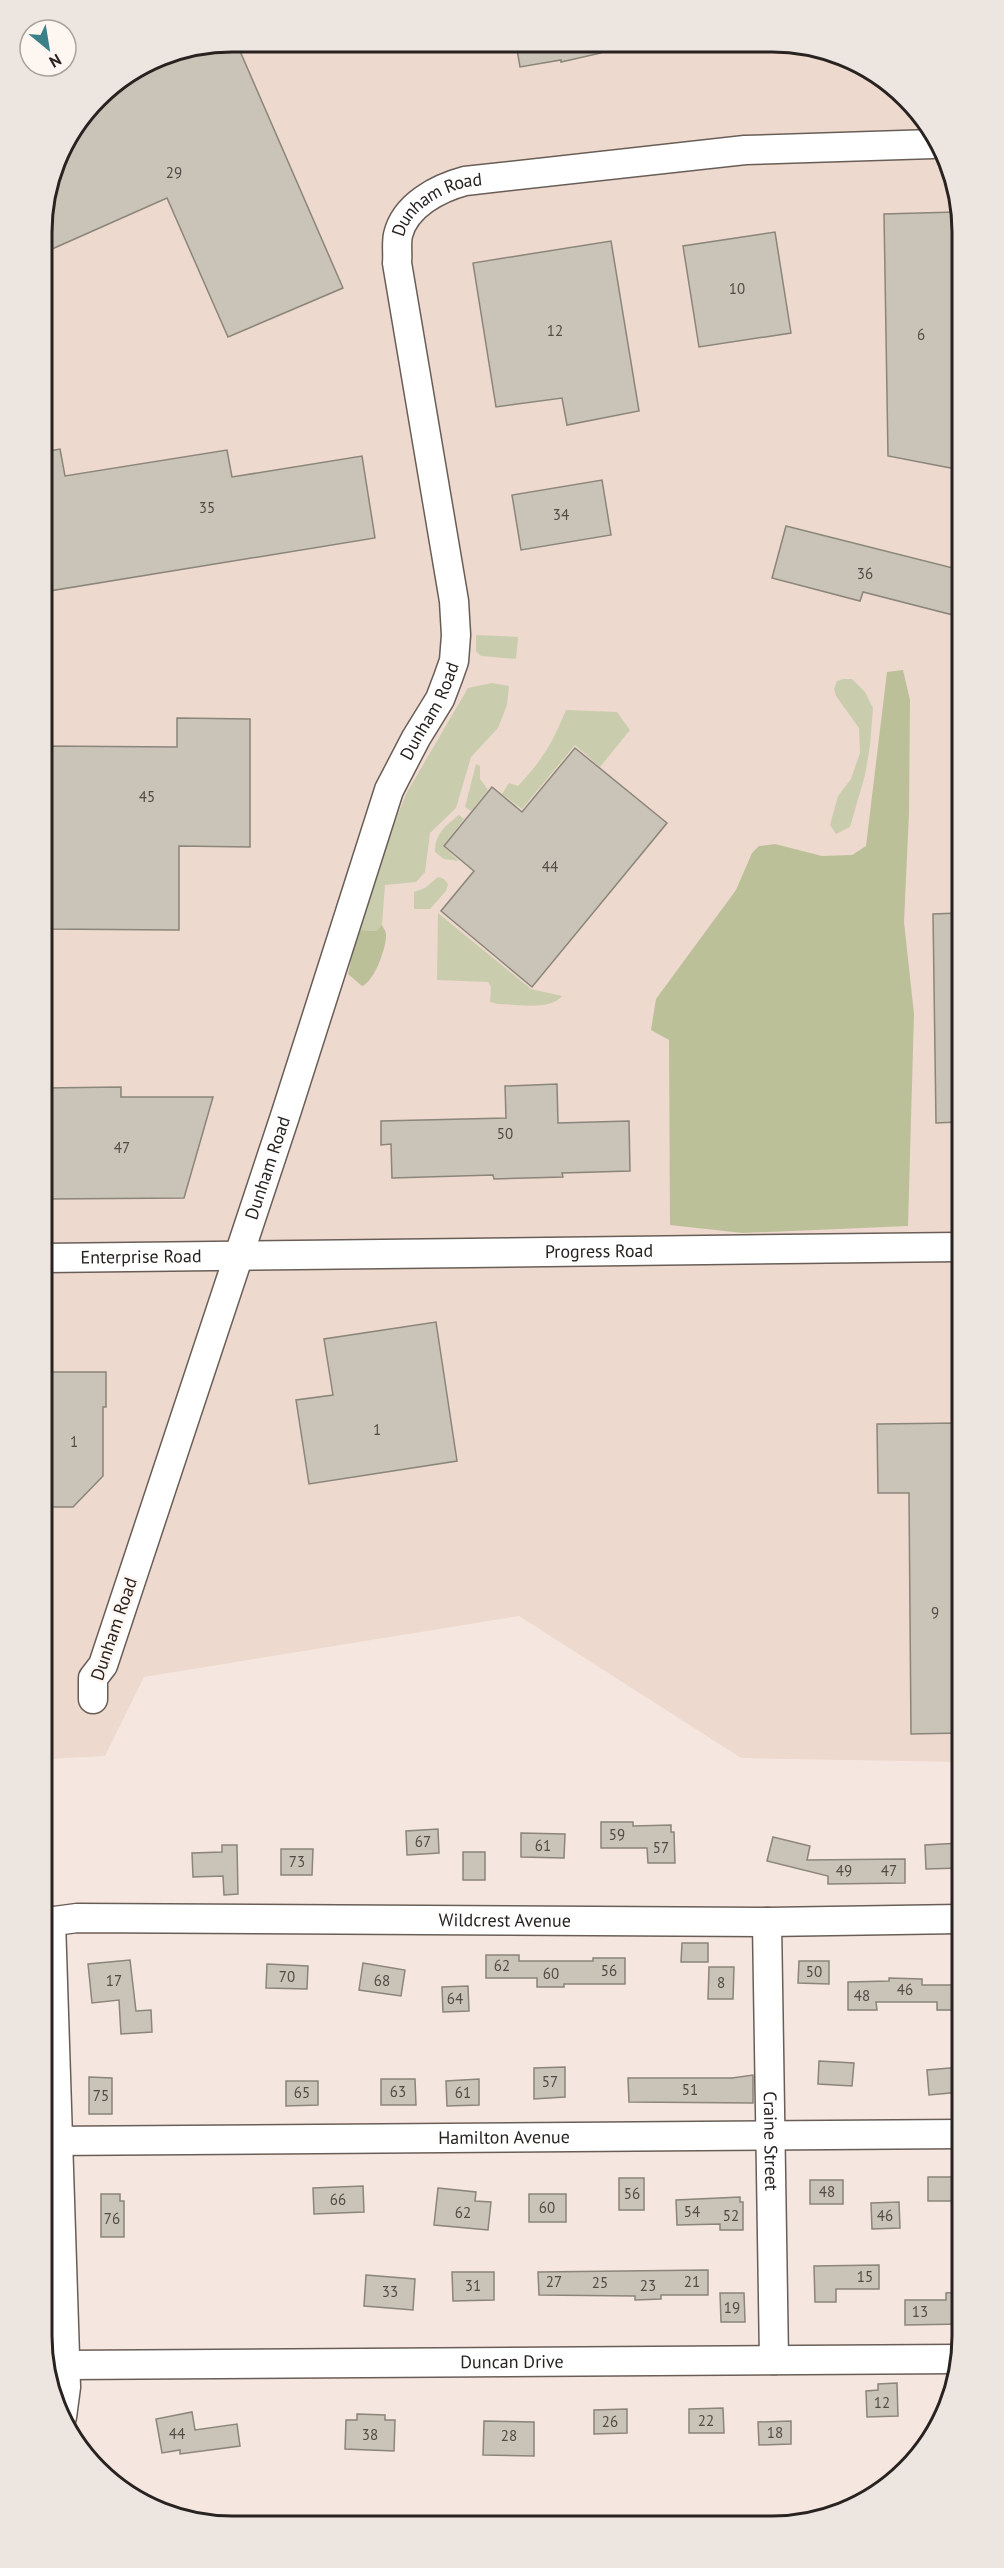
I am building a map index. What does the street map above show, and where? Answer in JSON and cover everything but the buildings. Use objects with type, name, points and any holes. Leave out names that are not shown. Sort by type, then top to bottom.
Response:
[{"type":"street","name":"Dunham Road","points":[[93,1699],[93,1678],[103,1665],[389,790],[416,738],[440,699],[453,661],[456,635],[454,601],[398,263],[398,234],[407,218],[426,198],[450,185],[465,181],[745,150],[928,144]]},
{"type":"street","name":"Progress Road","points":[[238,1257],[952,1247]]},
{"type":"street","name":"Enterprise Road","points":[[53,1258],[238,1257]]},
{"type":"street","name":"Wildcrest Avenue","points":[[53,1921],[78,1918],[767,1922],[951,1919]]},
{"type":"street","name":"Craine Street","points":[[767,1922],[774,2360]]},
{"type":"street","name":"Hamilton Avenue","points":[[53,2141],[951,2134]]},
{"type":"street","points":[[53,2141],[65,2364],[64,2400]]},
{"type":"street","name":"Duncan Drive","points":[[65,2364],[949,2359]]},
{"type":"shaded area","points":[[232,52],[772,52],[807,56],[851,71],[881,90],[899,105],[927,142],[938,163],[945,186],[952,232],[951,1762],[741,1758],[519,1616],[144,1677],[105,1756],[53,1759],[53,221],[59,186],[66,163],[83,132],[97,114],[132,83],[163,66],[209,54]]},
{"type":"green space","points":[[476,635],[518,637],[516,659],[481,656],[476,651]]},
{"type":"green space","points":[[903,670],[910,700],[909,813],[904,922],[914,1014],[908,1226],[743,1233],[670,1225],[669,1040],[651,1030],[656,999],[736,890],[752,853],[759,846],[775,844],[822,856],[852,855],[866,846],[887,672]]},
{"type":"green space","points":[[852,679],[865,692],[873,708],[865,775],[850,827],[836,834],[830,825],[838,796],[851,779],[860,753],[859,728],[836,696],[834,689],[837,681]]},
{"type":"green space","points":[[492,683],[509,686],[507,705],[498,728],[471,757],[456,808],[430,833],[425,872],[416,882],[385,885],[382,925],[376,931],[358,930],[385,847],[406,794],[468,688]]},
{"type":"green space","points":[[566,710],[617,712],[630,730],[600,767],[575,745],[522,809],[502,794],[509,783],[518,786],[534,768],[551,742]]},
{"type":"green space","points":[[476,764],[480,766],[480,779],[488,790],[471,811],[465,807]]},
{"type":"green space","points":[[459,815],[464,819],[443,846],[459,861],[444,859],[435,852],[437,840],[445,827]]},
{"type":"green space","points":[[438,877],[444,879],[448,884],[446,891],[430,909],[414,909],[414,892],[425,888]]},
{"type":"green space","points":[[438,913],[531,989],[562,996],[557,1001],[541,1005],[497,1004],[490,1002],[491,987],[488,982],[437,980]]},
{"type":"green space","points":[[382,925],[386,932],[386,940],[382,955],[371,978],[362,986],[348,974],[358,930],[376,931]]}]
